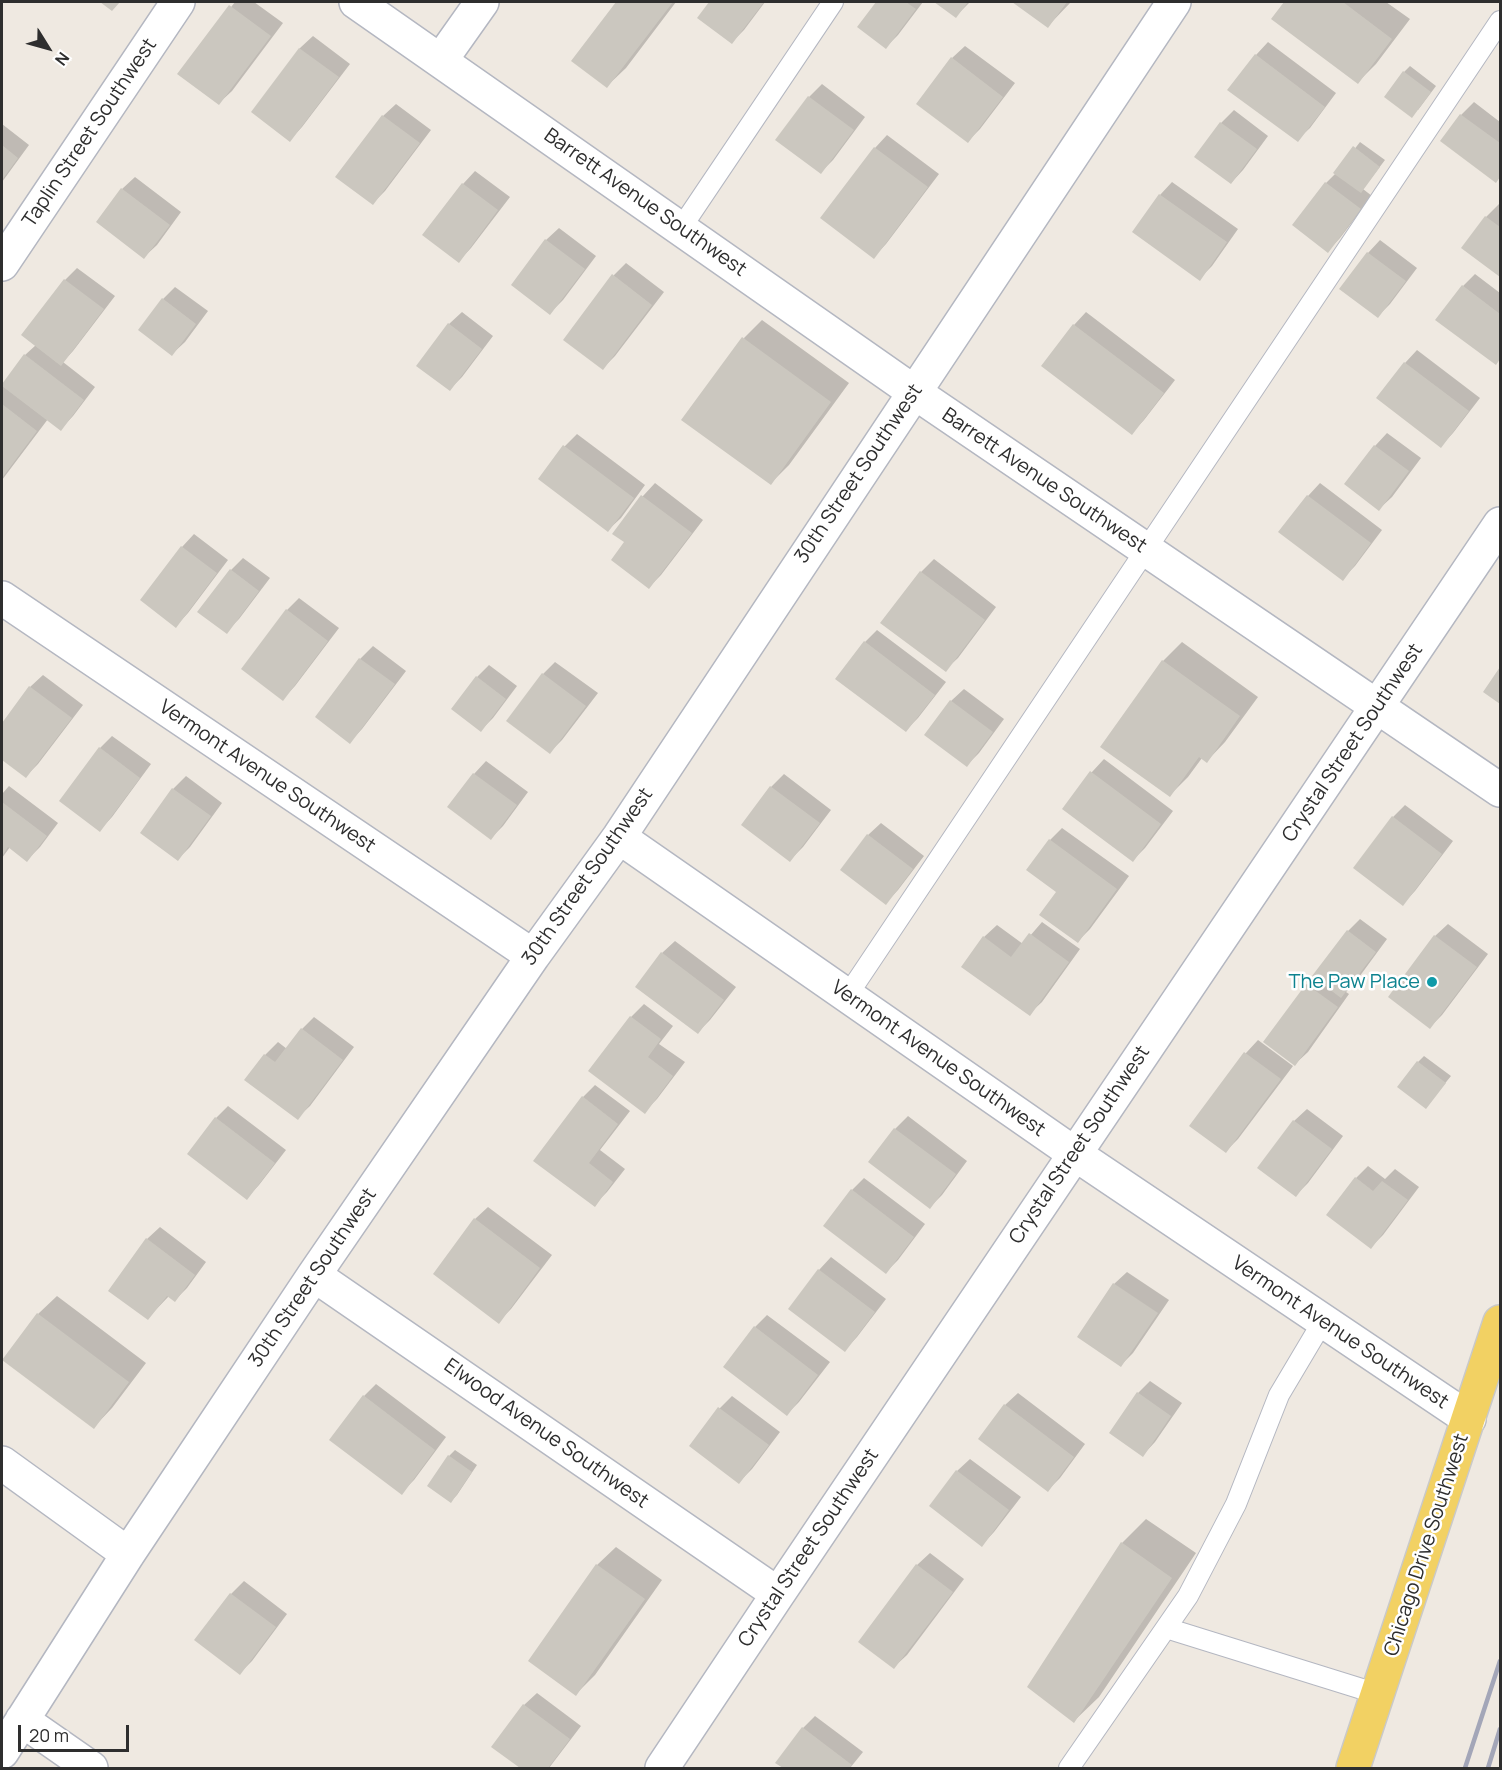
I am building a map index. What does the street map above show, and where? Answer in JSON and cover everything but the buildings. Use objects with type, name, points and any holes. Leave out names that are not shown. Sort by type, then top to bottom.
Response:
[{"type":"main road","name":"Chicago Drive Southwest","points":[[1353,1768],[1500,1322]]},
{"type":"street","name":"Taplin Street Southwest","points":[[2,264],[178,2]]},
{"type":"street","name":"Barrett Avenue Southwest","points":[[356,2],[914,392],[1500,790]]},
{"type":"street","points":[[441,60],[482,2]]},
{"type":"street","name":"30th Street Southwest","points":[[2,1752],[128,1554],[314,1275],[532,956],[619,837],[1174,2]]},
{"type":"street","name":"Crystal Street Southwest","points":[[662,1768],[1500,524]]},
{"type":"street","name":"Vermont Avenue Southwest","points":[[6,612],[532,956]]},
{"type":"street","name":"Vermont Avenue Southwest","points":[[619,837],[1075,1154],[1468,1419]]},
{"type":"street","name":"Elwood Avenue Southwest","points":[[314,1275],[778,1594]]},
{"type":"street","points":[[2,1463],[128,1554]]},
{"type":"street","points":[[22,1720],[91,1768]]},
{"type":"lane","points":[[681,228],[834,2]]},
{"type":"lane","points":[[847,996],[1500,21]]},
{"type":"lane","points":[[1069,1768],[1188,1596],[1236,1504],[1280,1395],[1323,1321]]},
{"type":"lane","points":[[1166,1628],[1378,1694]]},
{"type":"railway","points":[[1465,1768],[1500,1661]]},
{"type":"railway","points":[[1488,1768],[1500,1729]]},
{"type":"place","name":"The Paw Place","points":[[1432,982]]}]
